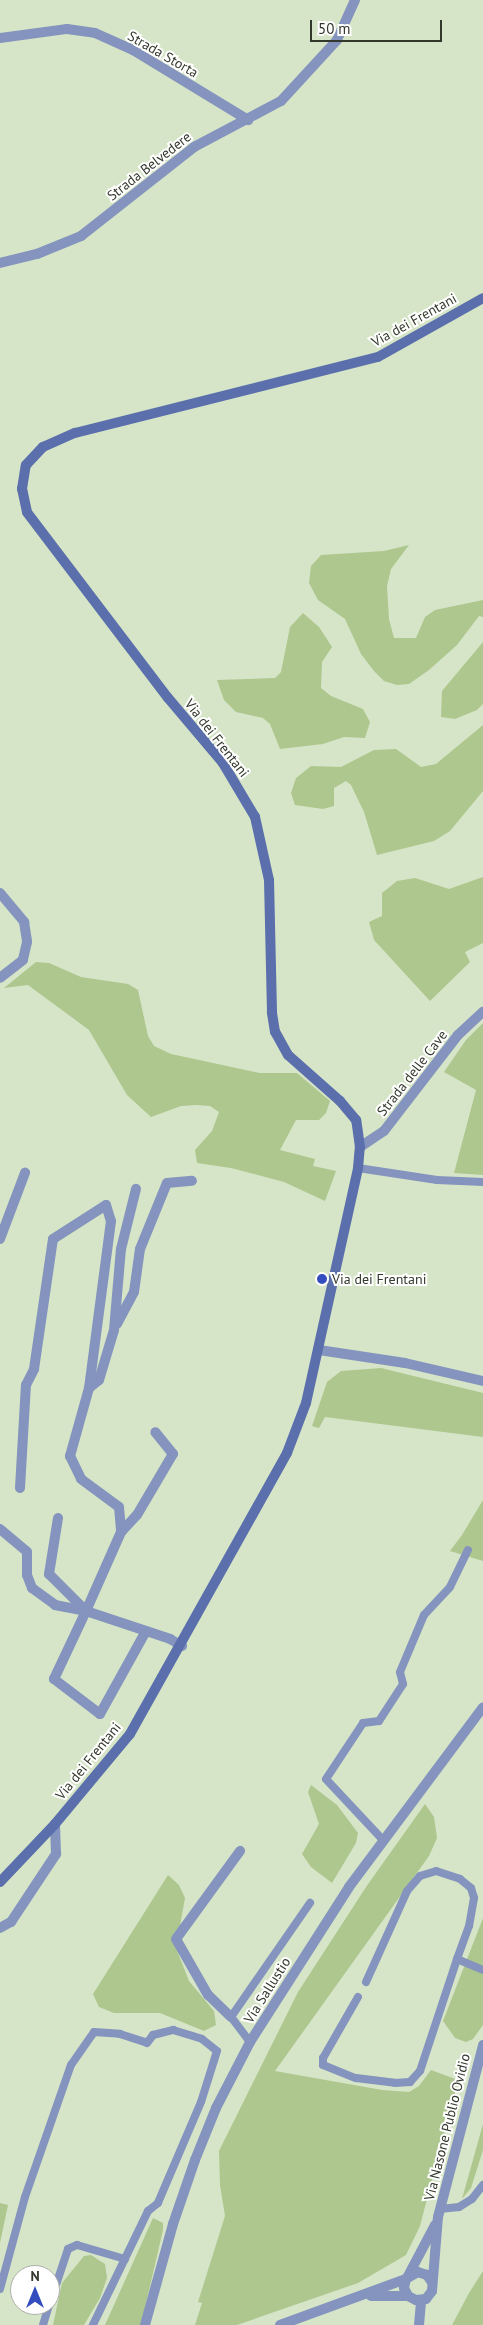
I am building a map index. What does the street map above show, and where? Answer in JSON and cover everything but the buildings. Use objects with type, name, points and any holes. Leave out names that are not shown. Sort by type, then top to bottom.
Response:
[{"type":"main road","name":"Via dei Frentani","points":[[0,1882],[55,1824],[130,1734],[182,1646],[286,1453],[306,1403],[319,1350],[358,1168],[360,1146],[356,1120],[340,1101],[288,1055],[275,1032],[272,1012],[269,880],[255,817],[223,763],[168,698],[27,512],[23,476],[26,465],[42,446],[75,433],[378,357],[483,298]]},
{"type":"street","name":"Strada Belvedere","points":[[0,263],[37,254],[81,236],[194,147],[281,101],[311,72],[337,40],[355,0]]},
{"type":"street","name":"Strada Storta","points":[[0,38],[67,29],[95,33],[133,50],[248,120]]},
{"type":"street","points":[[0,892],[24,922],[27,942],[22,960],[0,978]]},
{"type":"street","name":"Strada delle Cave","points":[[360,1146],[384,1131],[396,1118],[458,1035],[483,1012]]},
{"type":"street","points":[[0,1239],[25,1174]]},
{"type":"street","points":[[89,1388],[99,1380],[114,1330],[134,1292],[140,1248],[167,1184],[192,1180]]},
{"type":"street","points":[[114,1330],[121,1249],[136,1189]]},
{"type":"street","points":[[20,1488],[26,1386],[34,1369],[53,1239],[106,1205],[111,1221],[89,1388],[70,1456],[81,1479],[119,1507],[121,1532]]},
{"type":"street","points":[[319,1350],[406,1363],[483,1381]]},
{"type":"street","points":[[146,1631],[100,1714],[54,1679],[121,1532],[137,1515],[173,1454],[154,1432]]},
{"type":"street","points":[[58,1518],[49,1574],[86,1611]]},
{"type":"street","points":[[0,1529],[27,1552],[27,1575],[32,1588],[54,1604],[86,1611],[146,1631],[182,1646]]},
{"type":"street","name":"Via Sallustio","points":[[145,2325],[173,2224],[216,2108],[250,2042],[348,1887],[483,1707]]},
{"type":"street","points":[[0,1928],[12,1922],[56,1854],[55,1824]]},
{"type":"street","points":[[231,2018],[208,1996],[176,1938],[240,1851]]},
{"type":"street","name":"Via Nasone Publio Ovidio","points":[[432,2282],[439,2213],[480,2064],[483,2044]]},
{"type":"street","name":"Via Nasone Publio Ovidio","points":[[406,2279],[439,2213]]},
{"type":"street","points":[[280,2325],[366,2296],[406,2279],[413,2273],[422,2273],[432,2282],[432,2291],[421,2300],[419,2325]]},
{"type":"street","points":[[406,2279],[404,2288],[408,2296]]},
{"type":"street","points":[[366,2296],[408,2296],[421,2300]]},
{"type":"lane","points":[[358,1168],[438,1180],[483,1182]]},
{"type":"lane","points":[[383,1840],[326,1779],[363,1723],[379,1721],[403,1684],[400,1672],[424,1614],[450,1587],[468,1550]]},
{"type":"lane","points":[[358,1997],[323,2058],[323,2065],[356,2078],[410,2082],[420,2071],[469,1926],[474,1898],[471,1888],[460,1879],[436,1871],[420,1876],[408,1891],[366,1982]]},
{"type":"lane","points":[[250,2042],[231,2018],[310,1903]]},
{"type":"lane","points":[[457,1958],[483,1970]]},
{"type":"lane","points":[[0,2289],[25,2198],[71,2065],[94,2032],[120,2034],[147,2043],[153,2035],[174,2030],[202,2039],[217,2051],[201,2102],[158,2203],[148,2211],[93,2325]]},
{"type":"lane","points":[[201,2102],[216,2108]]},
{"type":"lane","points":[[439,2213],[458,2207],[472,2199],[483,2185]]},
{"type":"lane","points":[[60,2273],[68,2249],[77,2245],[124,2259]]},
{"type":"green space","points":[[409,545],[391,569],[387,586],[389,619],[394,638],[416,638],[425,617],[435,610],[483,600],[483,617],[479,616],[457,645],[429,670],[409,684],[397,685],[384,681],[374,671],[361,654],[345,619],[318,600],[309,583],[311,566],[321,555],[384,551]]},
{"type":"green space","points":[[303,613],[319,627],[332,647],[322,662],[321,688],[331,696],[363,709],[370,722],[365,738],[344,737],[323,744],[280,749],[270,724],[263,718],[236,712],[224,700],[217,680],[275,678],[281,672],[290,627]]},
{"type":"green space","points":[[483,642],[483,704],[477,710],[455,719],[441,717],[442,691]]},
{"type":"green space","points":[[483,725],[483,791],[450,831],[434,841],[377,855],[364,812],[351,785],[346,781],[334,788],[334,806],[323,809],[295,805],[291,793],[296,778],[311,766],[341,767],[374,750],[396,749],[421,767],[436,764]]},
{"type":"green space","points":[[483,877],[483,943],[465,952],[470,962],[430,1001],[374,940],[369,922],[382,916],[382,893],[397,881],[415,878],[449,889]]},
{"type":"green space","points":[[36,962],[49,963],[81,977],[128,984],[138,990],[148,1036],[154,1046],[171,1054],[260,1073],[297,1073],[330,1101],[326,1113],[319,1120],[296,1120],[280,1150],[315,1159],[313,1166],[336,1171],[325,1201],[284,1182],[231,1168],[197,1163],[195,1150],[212,1131],[219,1112],[210,1106],[181,1106],[151,1117],[127,1095],[89,1030],[28,985],[4,988]]},
{"type":"green space","points":[[483,1023],[483,1175],[454,1173],[476,1090],[444,1072],[466,1040]]},
{"type":"green space","points":[[381,1368],[483,1393],[483,1437],[325,1417],[319,1428],[312,1426],[327,1382],[341,1371]]},
{"type":"green space","points":[[483,1500],[483,1561],[450,1551]]},
{"type":"green space","points":[[311,1785],[337,1805],[358,1833],[356,1843],[332,1883],[311,1867],[302,1854],[319,1824],[308,1792]]},
{"type":"green space","points":[[425,1804],[434,1817],[437,1838],[429,1856],[275,2071],[382,2090],[409,2092],[419,2086],[431,2070],[458,2080],[420,2226],[406,2255],[358,2283],[237,2325],[195,2325],[202,2303],[198,2302],[225,2216],[220,2185],[219,2151],[298,1992],[366,1887]]},
{"type":"green space","points":[[168,1875],[179,1885],[185,1898],[176,1948],[189,1981],[214,2011],[216,2025],[204,2031],[160,2013],[114,2013],[99,2007],[93,1994]]},
{"type":"green space","points":[[483,1918],[483,2025],[473,2039],[466,2042],[455,2038],[443,2021]]},
{"type":"green space","points":[[483,2124],[483,2150],[471,2188],[462,2199]]},
{"type":"green space","points":[[0,2203],[8,2205],[0,2243]]},
{"type":"green space","points":[[153,2218],[163,2223],[163,2230],[141,2325],[105,2325]]},
{"type":"green space","points":[[91,2255],[105,2264],[107,2278],[100,2298],[84,2325],[53,2325],[55,2315],[60,2315],[62,2283],[84,2256]]},
{"type":"green space","points":[[483,2271],[483,2325],[452,2325],[469,2293]]},
{"type":"place","name":"Via dei Frentani","points":[[322,1279]]}]
